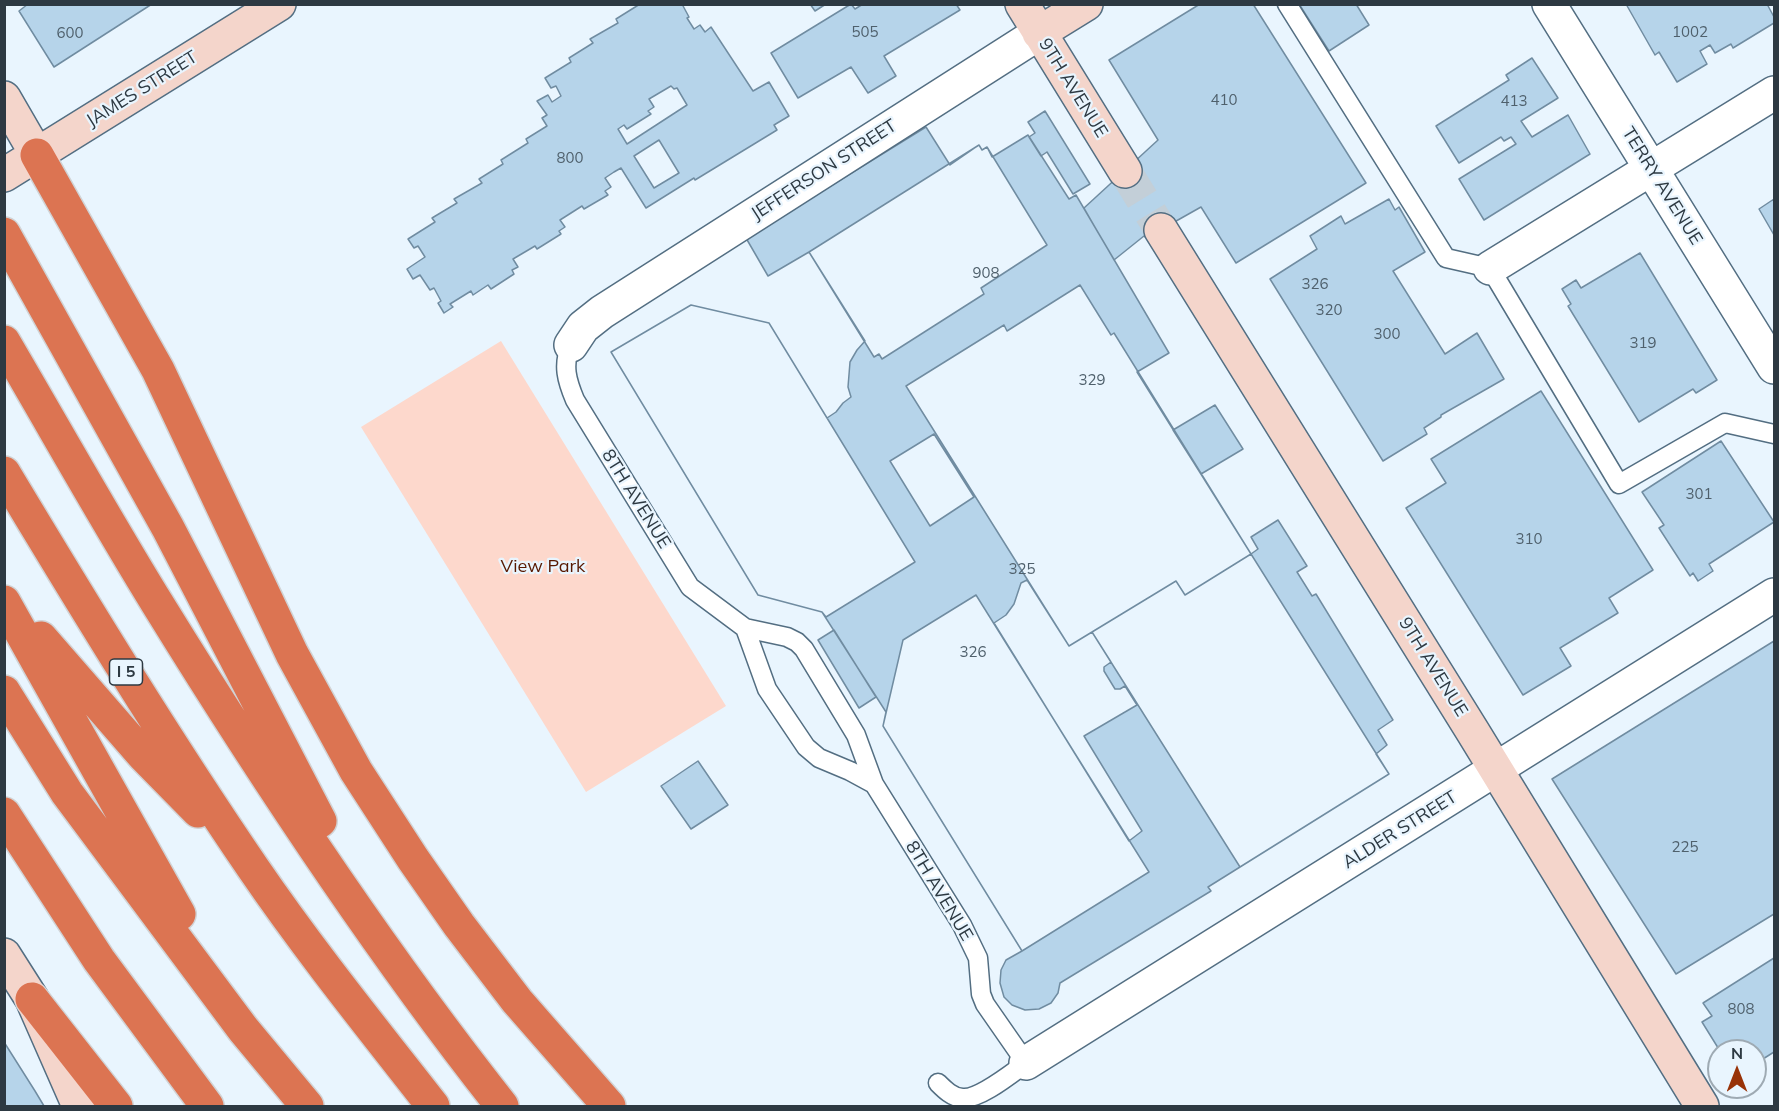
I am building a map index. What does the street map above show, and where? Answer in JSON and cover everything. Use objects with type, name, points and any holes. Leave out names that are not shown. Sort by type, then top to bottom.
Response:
[{"type":"highway","points":[[37,154],[158,370],[292,654],[356,771],[413,859],[517,1001],[609,1107]]},
{"type":"highway","points":[[4,234],[51,314],[168,528],[387,951]]},
{"type":"highway","points":[[4,342],[163,611],[258,762],[387,951],[502,1107]]},
{"type":"highway","name":"I 5","points":[[4,472],[158,723],[253,868],[356,1008],[433,1107]]},
{"type":"highway","points":[[4,589],[47,646],[143,755],[253,868]]},
{"type":"highway","points":[[4,602],[243,1029]]},
{"type":"highway","points":[[4,692],[67,793],[243,1029],[307,1107]]},
{"type":"highway","points":[[4,814],[99,960],[207,1107]]},
{"type":"highway","points":[[32,999],[116,1107]]},
{"type":"street","name":"JAMES STREET","points":[[4,175],[279,4]]},
{"type":"street","name":"9TH AVENUE","points":[[1022,4],[1125,171]]},
{"type":"street","name":"JEFFERSON STREET","points":[[571,345],[583,327],[597,316],[1086,4]]},
{"type":"street","name":"TERRY AVENUE","points":[[1549,4],[1774,368]]},
{"type":"street","points":[[1490,268],[1774,93]]},
{"type":"street","points":[[4,98],[37,154]]},
{"type":"street","name":"9TH AVENUE","points":[[1161,230],[1702,1107]]},
{"type":"street","name":"ALDER STREET","points":[[1026,1064],[1774,596]]},
{"type":"street","points":[[4,955],[32,999],[79,1107]]},
{"type":"lane","points":[[1287,4],[1446,258],[1490,268],[1619,484],[1725,423],[1774,434]]},
{"type":"lane","name":"8TH AVENUE","points":[[571,345],[567,355],[566,375],[575,400],[690,587],[745,628],[787,637],[804,649],[856,735],[874,784],[962,924],[978,958],[981,994],[985,1004],[1026,1064]]},
{"type":"lane","name":"8TH AVENUE","points":[[745,628],[767,689],[806,747],[819,758],[874,784]]},
{"type":"lane","points":[[938,1083],[955,1096],[970,1098],[1026,1064]]},
{"type":"green space","name":"View Park","points":[[501,341],[726,706],[586,792],[361,427]]},
{"type":"building","points":[[28,4],[152,4],[54,67],[19,11]]},
{"type":"building","points":[[640,4],[682,4],[694,29],[700,25],[705,32],[711,27],[753,91],[769,82],[789,116],[774,125],[777,130],[646,208],[621,168],[605,178],[611,187],[605,191],[608,195],[584,209],[582,206],[560,220],[565,227],[559,231],[561,234],[537,249],[535,246],[513,259],[518,267],[512,270],[514,274],[491,289],[488,285],[473,295],[471,291],[450,304],[453,307],[444,313],[438,303],[441,301],[434,288],[430,290],[420,275],[413,279],[407,269],[425,257],[418,246],[414,248],[408,239],[435,222],[432,218],[457,203],[454,199],[482,183],[479,179],[503,164],[501,160],[528,143],[526,139],[547,126],[542,118],[547,115],[537,101],[548,95],[552,102],[561,96],[556,86],[551,88],[545,78],[571,62],[569,58],[593,43],[590,39],[618,23],[616,19]],"holes":[[[671,86],[674,89],[677,88],[687,105],[627,144],[618,129],[624,125],[627,129],[651,114],[648,111],[654,107],[649,99]],[[659,140],[679,173],[654,188],[634,156]]]},
{"type":"building","points":[[810,4],[826,4],[815,11]]},
{"type":"building","points":[[851,4],[855,9],[863,4],[956,4],[960,10],[884,56],[896,76],[868,93],[851,67],[798,98],[771,53]]},
{"type":"building","points":[[1200,4],[1253,4],[1366,183],[1236,263],[1201,207],[1146,238],[1144,236],[1114,260],[1084,208],[1158,140],[1109,60]]},
{"type":"building","points":[[1299,4],[1356,4],[1369,25],[1329,51]]},
{"type":"building","points":[[1626,4],[1767,4],[1774,17],[1774,23],[1733,48],[1731,44],[1715,53],[1710,45],[1700,51],[1707,64],[1677,82],[1659,52],[1655,55]]},
{"type":"building","points":[[1532,58],[1558,98],[1521,121],[1532,137],[1568,115],[1590,154],[1484,220],[1459,179],[1516,144],[1511,137],[1504,141],[1501,137],[1459,163],[1436,126],[1509,80],[1506,75]]},
{"type":"building","points":[[1045,111],[1090,184],[1073,194],[1047,152],[1041,156],[1029,137],[1035,133],[1028,122]]},
{"type":"building","points":[[926,127],[950,165],[979,145],[982,150],[987,147],[992,157],[1028,135],[1069,199],[1076,195],[1169,353],[1137,372],[1251,554],[1258,549],[1251,537],[1278,520],[1307,566],[1297,572],[1312,596],[1316,594],[1393,720],[1378,730],[1387,745],[1376,754],[1389,774],[1208,887],[1211,891],[1060,983],[1058,993],[1051,1003],[1039,1009],[1025,1010],[1012,1005],[1004,997],[1000,983],[1001,970],[1006,960],[1022,951],[883,726],[886,712],[822,612],[758,595],[611,352],[691,305],[769,323],[827,418],[836,412],[851,397],[848,387],[850,362],[865,341],[809,252],[768,276],[746,238]],"holes":[[[934,434],[974,497],[930,526],[890,461]],[[1027,580],[1069,646],[1092,632],[1111,662],[1104,667],[1104,671],[1115,689],[1125,686],[1137,705],[1084,736],[1142,831],[1129,841],[994,623],[1006,615],[1014,604],[1021,583]]]},
{"type":"building","points":[[979,145],[982,150],[987,147],[1047,245],[981,288],[984,294],[882,359],[879,354],[874,357],[809,252]]},
{"type":"building","points":[[1389,199],[1395,210],[1399,207],[1425,252],[1393,271],[1445,354],[1477,333],[1504,379],[1441,415],[1424,428],[1427,434],[1383,461],[1270,279],[1317,249],[1310,236],[1341,216],[1345,224]]},
{"type":"building","points":[[1774,199],[1774,235],[1759,209]]},
{"type":"building","points":[[1640,253],[1717,380],[1696,393],[1693,389],[1639,422],[1568,306],[1571,304],[1562,289],[1576,280],[1581,288]]},
{"type":"building","points":[[1080,285],[1111,335],[1114,333],[1251,554],[1185,595],[1176,581],[1069,646],[906,386],[1004,325],[1007,331]]},
{"type":"building","points":[[691,305],[769,323],[915,562],[826,617],[822,612],[758,595],[611,352]]},
{"type":"building","points":[[1541,391],[1653,570],[1609,598],[1618,613],[1560,648],[1571,666],[1523,695],[1406,508],[1446,483],[1431,459]]},
{"type":"building","points":[[1215,405],[1243,449],[1201,474],[1173,430]]},
{"type":"building","points":[[1721,441],[1774,522],[1709,564],[1713,571],[1698,581],[1693,573],[1690,576],[1659,528],[1664,525],[1642,492]]},
{"type":"building","points":[[1251,554],[1389,774],[1240,867],[1092,632],[1176,581],[1185,595]]},
{"type":"building","points":[[976,595],[1149,872],[1022,951],[883,726],[903,640]]},
{"type":"building","points":[[834,630],[876,697],[859,708],[818,640]]},
{"type":"building","points":[[1774,641],[1774,914],[1676,974],[1552,779]]},
{"type":"building","points":[[698,761],[728,805],[691,829],[661,786]]},
{"type":"building","points":[[1774,958],[1774,1052],[1767,1056],[1767,1039],[1713,1039],[1702,1022],[1712,1016],[1703,1003]]},
{"type":"building","points":[[4,1042],[35,1091],[44,1106],[4,1106]]},
{"type":"tunnel","points":[[1125,171],[1161,230]]}]
